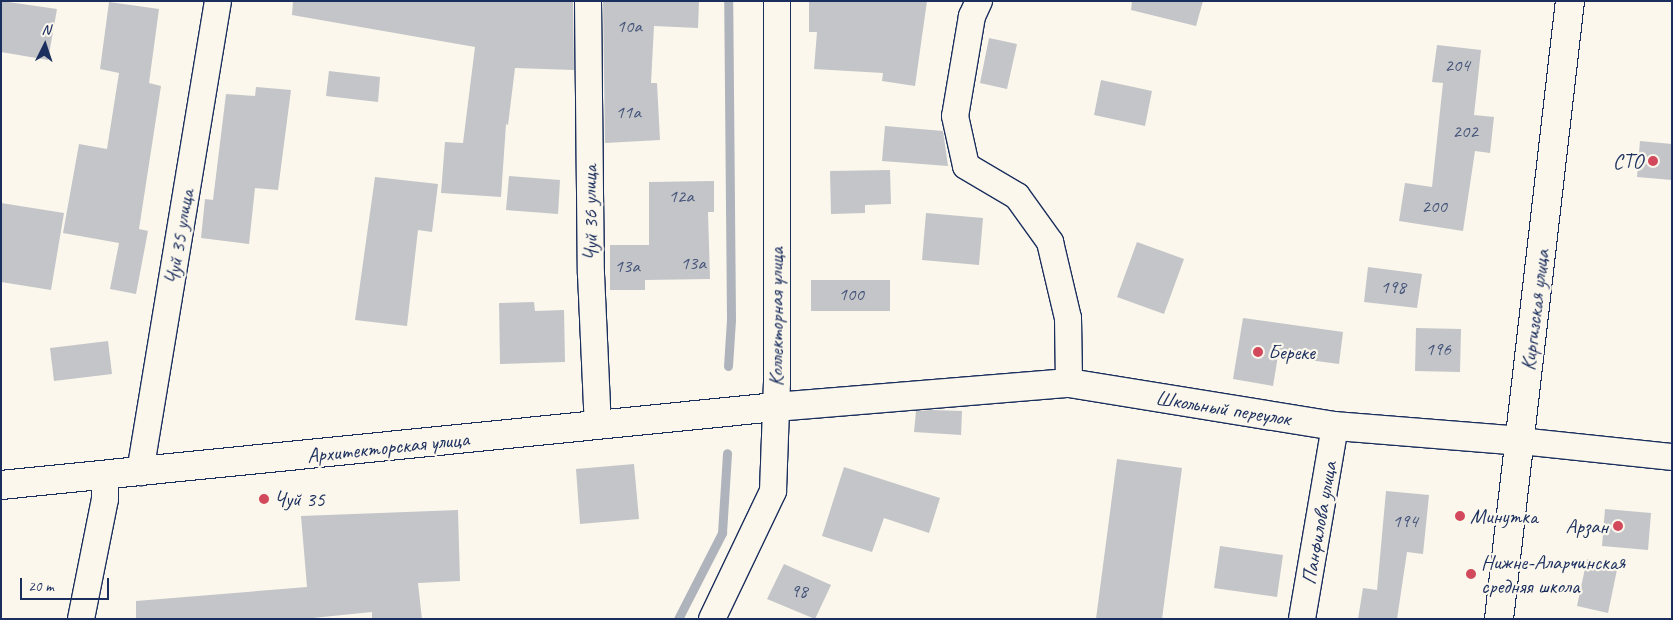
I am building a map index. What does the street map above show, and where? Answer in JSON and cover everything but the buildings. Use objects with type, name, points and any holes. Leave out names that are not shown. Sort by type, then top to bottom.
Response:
[{"type":"street","name":"Чуй 35 улица","points":[[140,472],[218,1]]},
{"type":"street","name":"Чуй 36 улица","points":[[588,1],[591,274],[598,426]]},
{"type":"street","name":"Коллекторная улица","points":[[712,619],[773,491],[777,1]]},
{"type":"street","points":[[979,1],[972,16],[955,116],[966,166],[1017,196],[1050,242],[1068,318],[1069,384]]},
{"type":"street","name":"Киргизская улица","points":[[1499,619],[1570,1]]},
{"type":"street","name":"Школьный переулок","points":[[775,407],[1069,384],[1335,426],[1520,441],[1672,457]]},
{"type":"street","name":"Архитекторская улица","points":[[1,485],[775,407]]},
{"type":"street","name":"Панфилова улица","points":[[1302,619],[1335,426]]},
{"type":"street","points":[[81,619],[105,499],[105,474]]},
{"type":"waterway","points":[[728,1],[731,320],[728,366]]},
{"type":"waterway","points":[[678,619],[722,533],[727,453]]},
{"type":"place","name":"СТО","points":[[1653,161]]},
{"type":"place","name":"Береке","points":[[1258,352]]},
{"type":"place","name":"Чуй 35","points":[[264,499]]},
{"type":"place","name":"Минутка","points":[[1460,516]]},
{"type":"place","name":"Арзан","points":[[1618,526]]},
{"type":"place","name":"Нижне-Аларчинская средняя школа","points":[[1471,574]]}]
